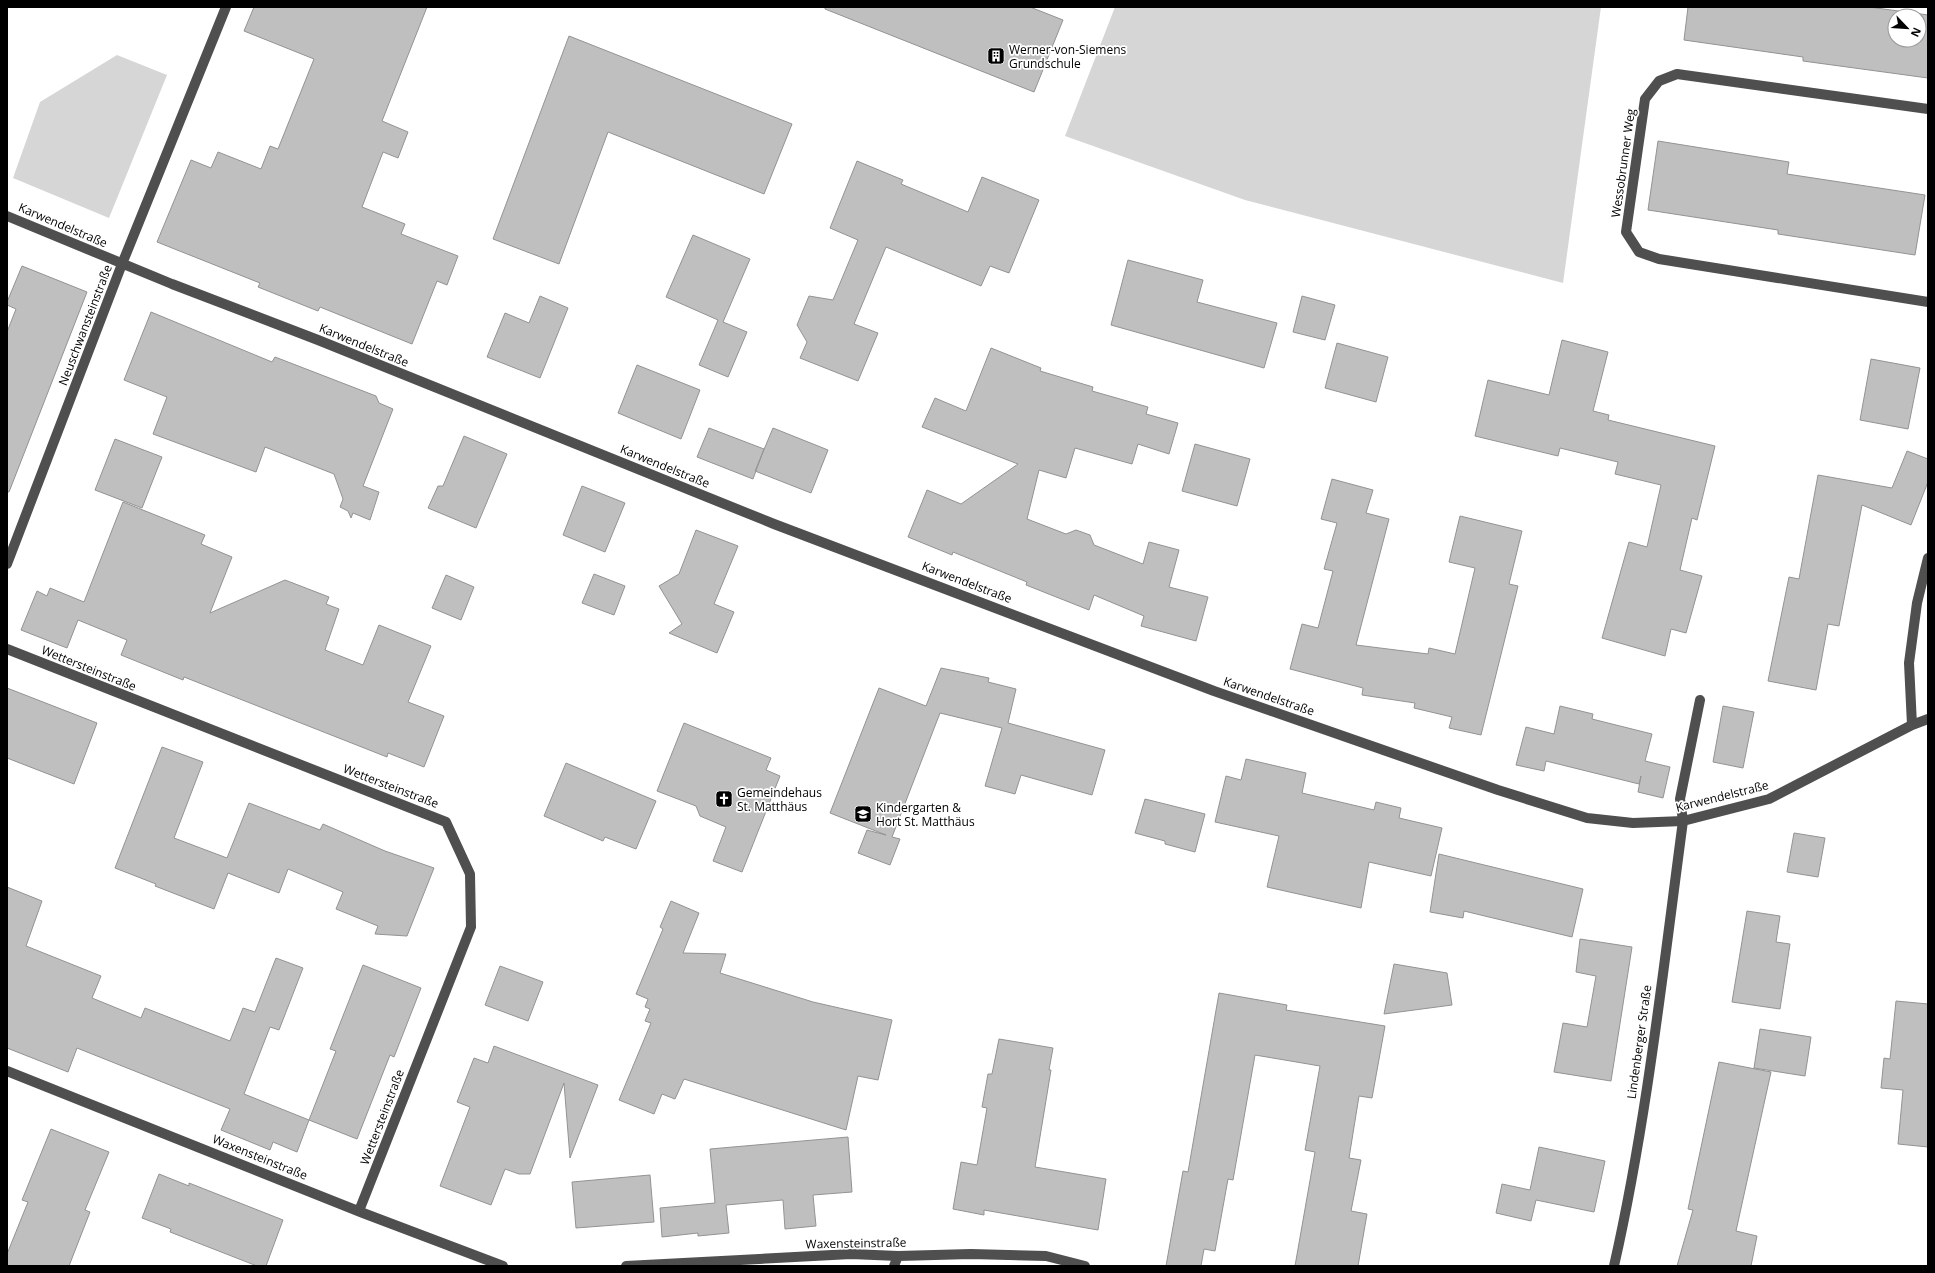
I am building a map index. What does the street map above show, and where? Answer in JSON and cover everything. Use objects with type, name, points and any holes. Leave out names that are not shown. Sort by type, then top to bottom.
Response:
[{"type":"street","name":"Neuschwansteinstraße","points":[[7,564],[122,264],[226,7]]},
{"type":"street","name":"Wessobrunner Weg","points":[[1928,110],[1677,74],[1659,81],[1645,99],[1626,232],[1639,252],[1659,259],[1928,302]]},
{"type":"street","name":"Karwendelstraße","points":[[7,216],[122,264],[318,340],[774,524],[1214,691],[1498,790],[1587,818],[1633,823],[1683,822],[1769,799],[1912,725],[1928,719]]},
{"type":"street","points":[[1912,725],[1909,663],[1917,604],[1928,558]]},
{"type":"street","name":"Wettersteinstraße","points":[[7,649],[446,822],[470,874],[470,927],[359,1211]]},
{"type":"street","name":"Lindenberger Straße","points":[[1614,1266],[1627,1206],[1655,1030],[1683,822],[1680,799],[1700,700]]},
{"type":"street","name":"Waxensteinstraße","points":[[7,1071],[359,1211],[503,1266]]},
{"type":"street","name":"Waxensteinstraße","points":[[626,1266],[850,1254],[898,1256],[971,1254],[1046,1256],[1085,1266]]},
{"type":"street","points":[[894,1266],[898,1256]]},
{"type":"shaded area","points":[[1115,7],[1601,7],[1563,283],[1245,200],[1065,136]]},
{"type":"shaded area","points":[[117,55],[167,75],[109,218],[13,178],[40,102]]},
{"type":"building","points":[[254,7],[427,7],[382,121],[408,132],[398,158],[383,152],[362,207],[405,224],[401,234],[458,256],[447,285],[437,281],[412,344],[320,307],[318,311],[258,287],[260,283],[157,242],[191,160],[211,168],[218,152],[261,169],[270,146],[278,149],[314,59],[244,31]]},
{"type":"building","name":"Werner-von-Siemens Grundschule","points":[[825,7],[1030,7],[1063,20],[1034,92],[825,9]]},
{"type":"building","points":[[1688,7],[1869,7],[1887,9],[1887,48],[1927,48],[1928,15],[1928,78],[1803,61],[1803,57],[1684,40]]},
{"type":"building","points":[[569,36],[792,124],[764,194],[608,132],[559,264],[493,239]]},
{"type":"building","points":[[1658,141],[1789,162],[1787,174],[1925,195],[1915,255],[1778,234],[1778,230],[1648,210]]},
{"type":"building","points":[[857,161],[903,180],[901,184],[968,212],[982,177],[1039,200],[1009,273],[990,266],[981,286],[886,247],[854,324],[878,333],[858,381],[800,358],[807,342],[797,325],[809,296],[833,300],[858,240],[830,228]]},
{"type":"building","points":[[693,235],[750,259],[723,322],[747,332],[728,377],[699,365],[718,320],[666,297]]},
{"type":"building","points":[[1128,260],[1203,280],[1197,302],[1277,323],[1264,368],[1111,325]]},
{"type":"building","points":[[22,266],[87,292],[9,492],[7,492],[7,332],[16,309],[7,305],[7,302]]},
{"type":"building","points":[[540,296],[568,308],[540,378],[487,357],[505,313],[529,323]]},
{"type":"building","points":[[1302,296],[1335,305],[1325,340],[1293,332]]},
{"type":"building","points":[[151,312],[272,362],[275,357],[376,396],[379,403],[393,409],[363,486],[379,492],[370,520],[353,513],[351,518],[348,511],[340,507],[343,499],[334,474],[265,447],[256,472],[153,434],[167,397],[124,380]]},
{"type":"building","points":[[1562,340],[1608,352],[1593,411],[1609,415],[1608,420],[1715,446],[1697,520],[1692,518],[1680,570],[1702,576],[1686,633],[1671,629],[1665,656],[1602,638],[1629,542],[1647,547],[1661,485],[1615,474],[1618,462],[1560,448],[1558,456],[1475,436],[1488,380],[1549,395]]},
{"type":"building","points":[[1337,343],[1388,357],[1376,402],[1325,388]]},
{"type":"building","points":[[991,348],[1041,368],[1040,371],[1093,387],[1092,391],[1148,407],[1146,414],[1178,423],[1169,454],[1138,444],[1132,464],[1075,448],[1066,478],[1039,470],[1027,519],[1066,534],[1076,530],[1090,535],[1094,545],[1143,564],[1149,542],[1179,550],[1169,587],[1208,597],[1196,641],[1141,626],[1144,616],[1094,595],[1089,610],[1026,585],[1027,582],[953,552],[952,555],[908,537],[927,490],[961,504],[1018,464],[922,427],[935,398],[966,411]]},
{"type":"building","points":[[1871,359],[1920,368],[1908,429],[1860,420]]},
{"type":"building","points":[[637,365],[700,390],[681,439],[618,413]]},
{"type":"building","points":[[709,428],[764,449],[753,479],[697,457]]},
{"type":"building","points":[[773,428],[828,450],[811,493],[755,471]]},
{"type":"building","points":[[464,436],[507,454],[476,528],[428,508],[438,486],[443,486]]},
{"type":"building","points":[[115,439],[162,457],[142,508],[95,490]]},
{"type":"building","points":[[1195,444],[1250,459],[1237,506],[1182,491]]},
{"type":"building","points":[[1907,451],[1928,459],[1928,482],[1911,525],[1862,505],[1839,626],[1828,624],[1816,690],[1768,681],[1789,577],[1799,579],[1818,475],[1892,488]]},
{"type":"building","points":[[1332,479],[1373,490],[1366,513],[1389,519],[1356,645],[1428,654],[1429,648],[1455,654],[1475,568],[1449,562],[1460,516],[1522,531],[1509,584],[1518,586],[1481,735],[1449,728],[1452,717],[1414,708],[1415,703],[1362,695],[1363,688],[1290,669],[1302,624],[1318,628],[1333,571],[1324,569],[1337,523],[1321,519]]},
{"type":"building","points":[[582,486],[625,503],[605,552],[563,535]]},
{"type":"building","points":[[123,502],[205,535],[201,544],[232,557],[210,613],[285,580],[329,597],[326,604],[339,609],[325,650],[363,665],[379,625],[431,646],[408,702],[444,716],[424,767],[388,753],[387,757],[184,677],[183,680],[121,655],[127,640],[78,620],[67,648],[21,630],[37,591],[47,596],[50,588],[84,602]]},
{"type":"building","points":[[696,530],[738,546],[714,604],[734,612],[717,653],[669,633],[682,624],[659,586],[679,574]]},
{"type":"building","points":[[594,574],[625,586],[614,615],[582,603]]},
{"type":"building","points":[[446,575],[474,587],[461,620],[432,608]]},
{"type":"building","points":[[941,668],[989,678],[988,682],[1016,689],[1008,723],[1105,750],[1092,795],[1021,775],[1015,794],[985,786],[1002,728],[940,713],[892,837],[900,839],[890,865],[858,853],[867,830],[886,835],[830,813],[879,688],[926,706]]},
{"type":"building","points":[[7,688],[97,723],[74,784],[7,758]]},
{"type":"building","points":[[1560,706],[1593,714],[1592,719],[1652,734],[1645,761],[1670,767],[1663,798],[1638,792],[1641,776],[1639,784],[1546,761],[1544,771],[1516,765],[1526,727],[1554,734]]},
{"type":"building","points":[[1723,706],[1754,712],[1743,768],[1713,762]]},
{"type":"building","name":"Gemeindehaus St. Matthäus","points":[[684,723],[771,758],[766,770],[780,776],[742,872],[713,861],[726,827],[700,816],[696,806],[657,791]]},
{"type":"building","points":[[162,747],[203,762],[174,838],[227,858],[249,803],[320,830],[323,824],[385,851],[434,868],[407,936],[375,934],[378,926],[336,909],[343,892],[288,869],[279,893],[228,873],[214,909],[155,886],[156,884],[115,868]]},
{"type":"building","points":[[1246,759],[1306,773],[1302,793],[1374,810],[1376,802],[1401,808],[1399,818],[1442,828],[1431,876],[1369,862],[1361,908],[1267,887],[1279,836],[1215,822],[1226,776],[1241,780]]},
{"type":"building","points":[[566,763],[656,801],[636,849],[605,837],[603,841],[544,816]]},
{"type":"building","points":[[1145,799],[1205,814],[1195,852],[1165,844],[1165,841],[1135,833]]},
{"type":"building","points":[[1794,833],[1825,838],[1818,877],[1787,872]]},
{"type":"building","points":[[1439,854],[1583,889],[1572,937],[1464,911],[1463,918],[1430,912]]},
{"type":"building","points":[[7,887],[42,901],[26,946],[101,976],[92,998],[141,1018],[145,1008],[230,1041],[243,1008],[255,1012],[276,958],[303,968],[279,1030],[270,1027],[244,1094],[309,1120],[297,1152],[273,1142],[270,1150],[221,1130],[230,1109],[77,1048],[68,1072],[7,1048]]},
{"type":"building","points":[[671,901],[699,913],[683,953],[726,954],[720,973],[813,1002],[892,1020],[878,1080],[858,1076],[846,1130],[684,1079],[675,1099],[662,1094],[654,1114],[619,1100],[651,1023],[645,1021],[650,1009],[645,1007],[648,999],[636,994],[663,929],[660,927]]},
{"type":"building","points":[[1747,911],[1780,916],[1776,942],[1790,944],[1780,1009],[1732,1002]]},
{"type":"building","points":[[1580,939],[1632,947],[1611,1081],[1554,1072],[1563,1023],[1587,1027],[1596,976],[1576,972]]},
{"type":"building","points":[[1394,964],[1447,973],[1452,1005],[1384,1014]]},
{"type":"building","points":[[363,965],[421,988],[394,1057],[390,1055],[357,1139],[309,1120],[336,1051],[330,1049]]},
{"type":"building","points":[[500,966],[543,982],[528,1021],[485,1005]]},
{"type":"building","points":[[1219,993],[1287,1005],[1286,1010],[1385,1026],[1372,1098],[1359,1096],[1349,1158],[1361,1160],[1351,1211],[1367,1214],[1358,1266],[1295,1266],[1315,1152],[1305,1150],[1320,1066],[1255,1055],[1233,1180],[1228,1179],[1215,1251],[1204,1249],[1201,1266],[1166,1266],[1183,1171],[1188,1172]]},
{"type":"building","points":[[1896,1001],[1928,1004],[1928,1147],[1898,1144],[1903,1090],[1881,1088],[1884,1058],[1890,1059]]},
{"type":"building","points":[[1760,1029],[1811,1037],[1805,1076],[1754,1068]]},
{"type":"building","points":[[999,1039],[1053,1048],[1049,1070],[1051,1070],[1035,1167],[1106,1179],[1098,1230],[984,1210],[984,1215],[953,1209],[961,1162],[977,1165],[987,1108],[982,1107],[988,1074],[992,1074]]},
{"type":"building","points":[[494,1046],[598,1085],[570,1158],[564,1083],[530,1174],[519,1174],[505,1169],[491,1205],[440,1186],[470,1107],[457,1102],[474,1058],[488,1063]]},
{"type":"building","points":[[1719,1062],[1771,1072],[1736,1231],[1757,1236],[1751,1266],[1677,1266],[1693,1210],[1688,1209]]},
{"type":"building","points":[[51,1129],[109,1152],[85,1210],[90,1212],[69,1266],[7,1266],[7,1254],[28,1202],[22,1200]]},
{"type":"building","points":[[848,1137],[852,1192],[813,1195],[816,1226],[785,1229],[783,1200],[726,1205],[729,1233],[698,1236],[698,1233],[662,1237],[660,1208],[715,1203],[710,1149]]},
{"type":"building","points":[[1539,1147],[1605,1161],[1594,1212],[1536,1200],[1531,1221],[1496,1213],[1502,1184],[1530,1190]]},
{"type":"building","points":[[159,1174],[189,1186],[189,1183],[283,1220],[266,1266],[257,1266],[170,1232],[171,1229],[142,1218]]},
{"type":"building","points":[[650,1175],[654,1222],[576,1228],[572,1182]]},
{"type":"place","name":"Werner-von-Siemens Grundschule","points":[[996,56]]},
{"type":"place","name":"Gemeindehaus St. Matthäus","points":[[724,799]]},
{"type":"place","name":"Kindergarten & Hort St. Matthäus","points":[[863,814]]}]
